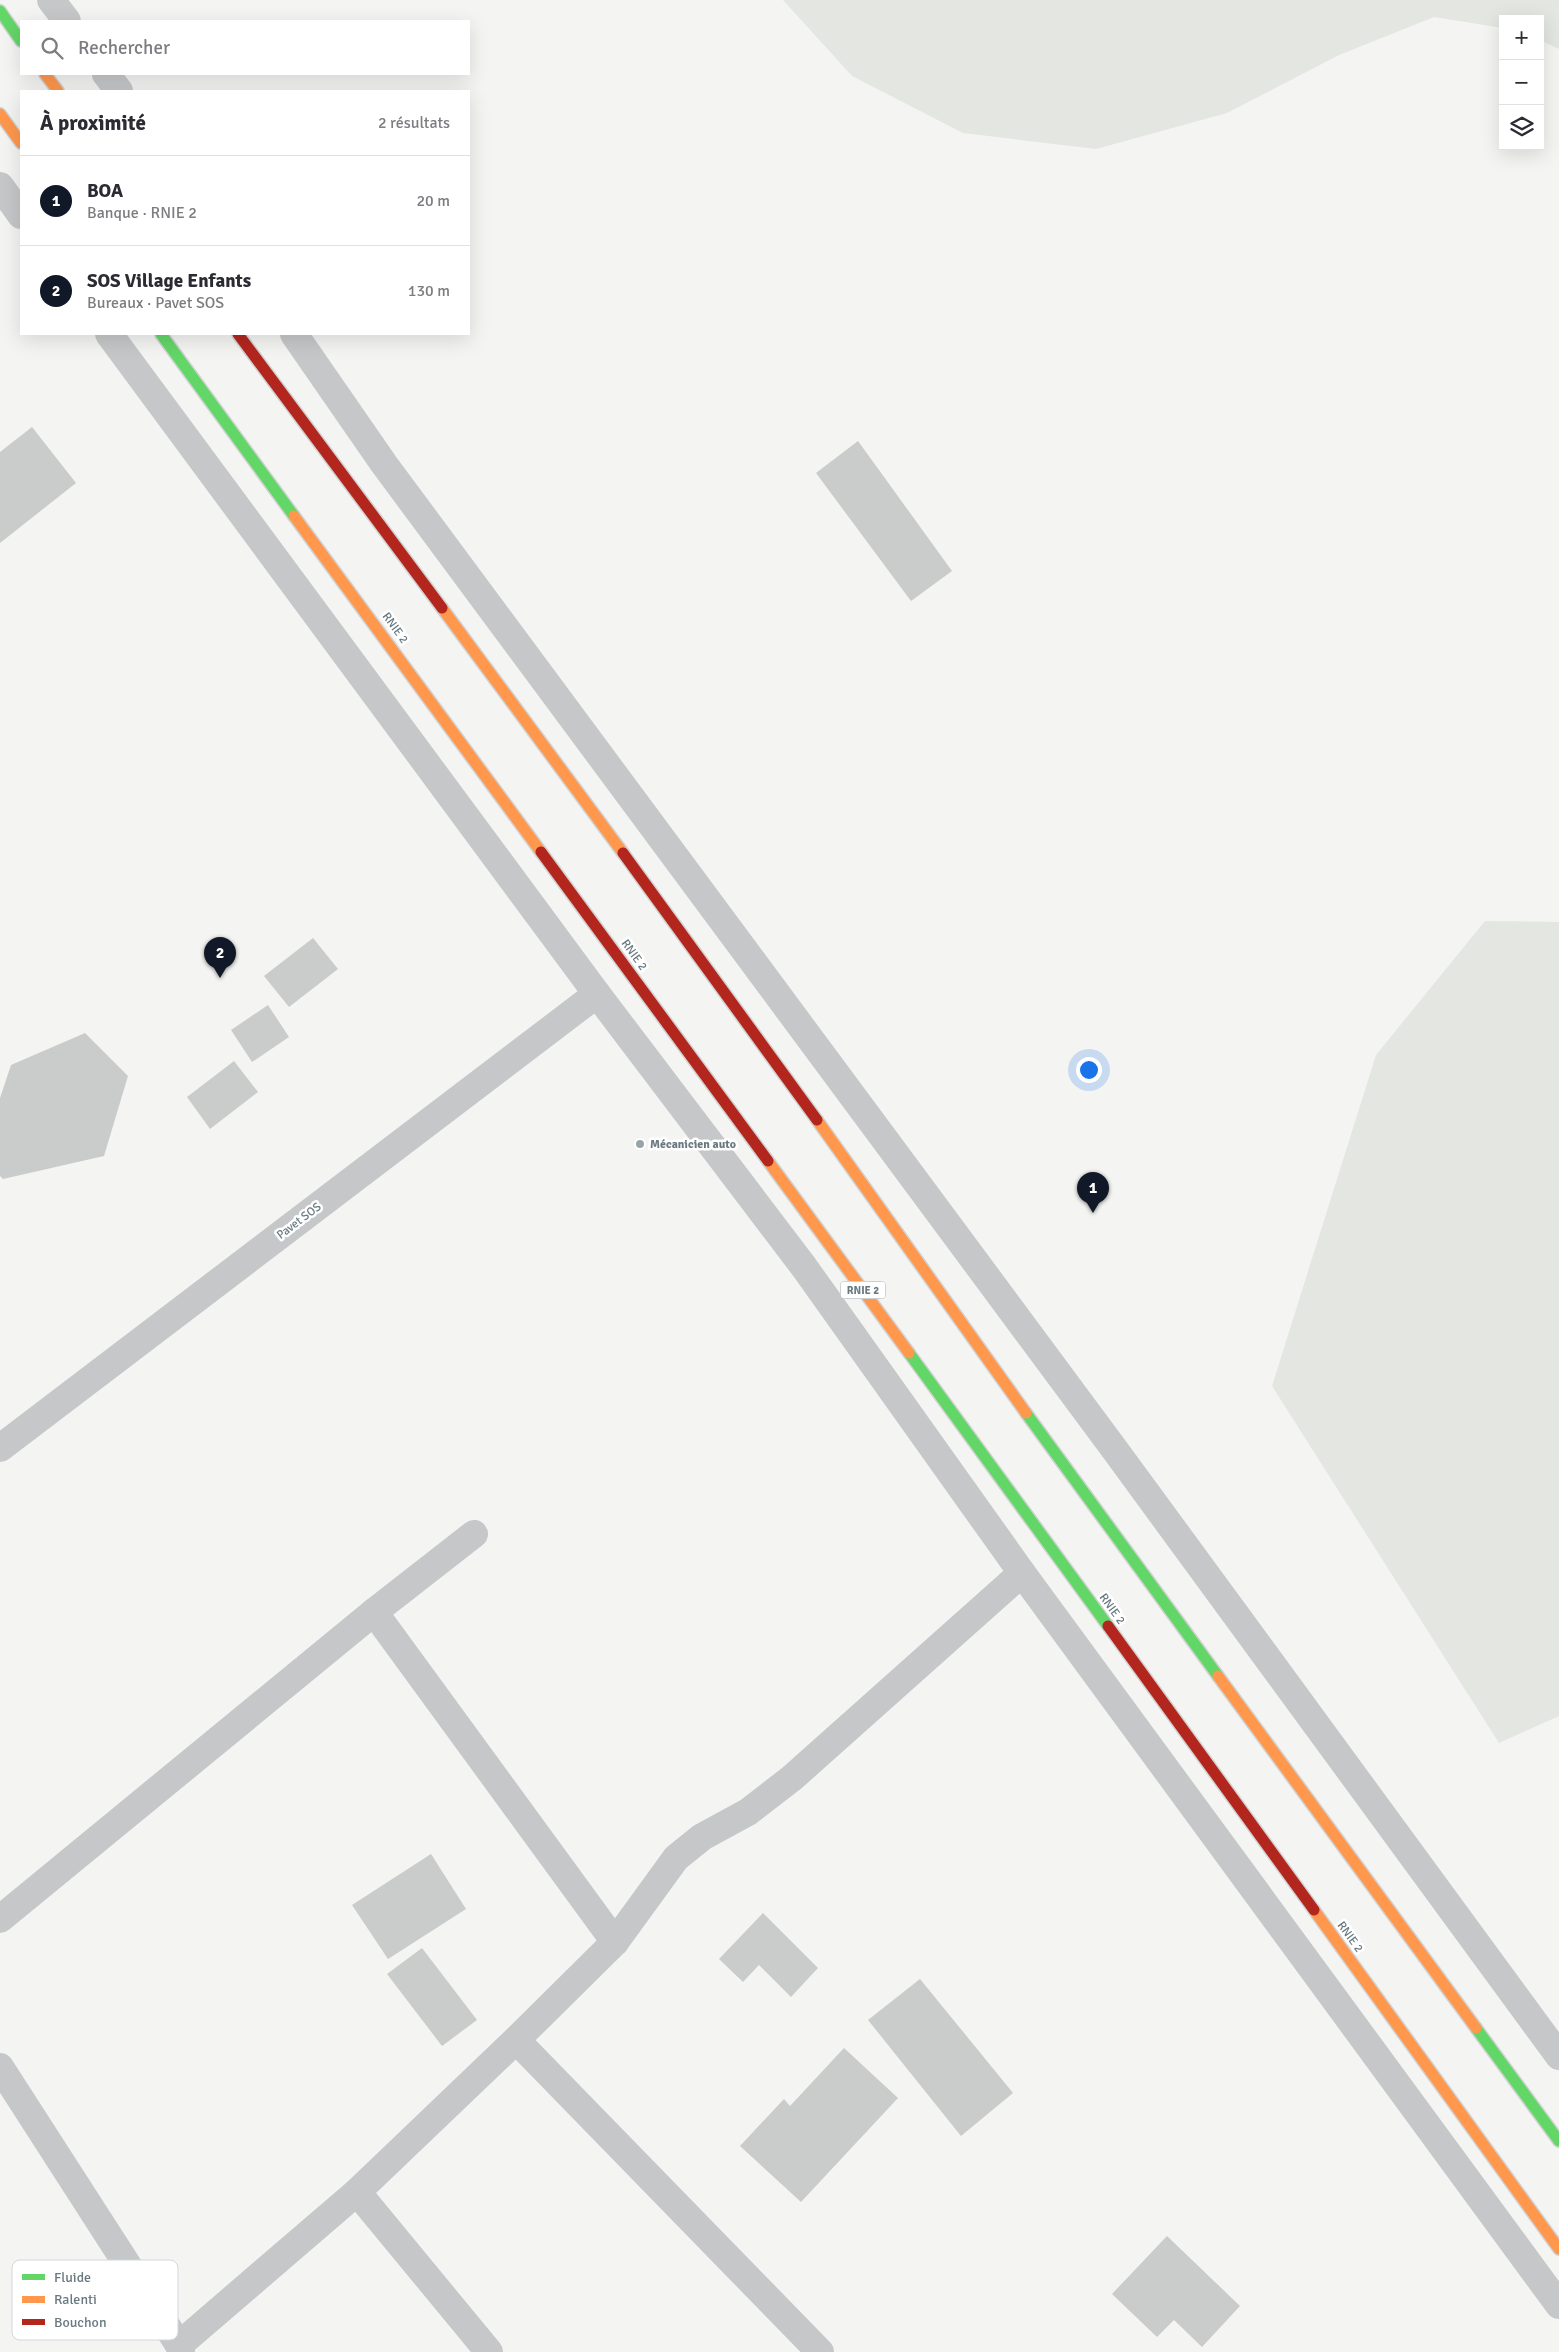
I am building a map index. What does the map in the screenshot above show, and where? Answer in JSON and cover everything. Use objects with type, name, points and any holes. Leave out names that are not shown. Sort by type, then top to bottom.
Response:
[{"type":"highway","points":[[0,11],[20,39]]},
{"type":"highway","points":[[46,75],[57,90]]},
{"type":"highway","points":[[0,114],[20,142]]},
{"type":"highway","name":"RNIE 2","points":[[163,335],[1043,1536],[1559,2249]]},
{"type":"highway","points":[[239,335],[689,941],[1083,1493],[1559,2141]]},
{"type":"street","points":[[51,0],[66,20]]},
{"type":"street","points":[[107,75],[117,90]]},
{"type":"street","points":[[0,186],[20,213]]},
{"type":"street","points":[[110,335],[597,994],[804,1267],[1022,1572],[1559,2305]]},
{"type":"street","points":[[295,335],[384,464],[1109,1442],[1559,2056]]},
{"type":"street","name":"Pavet SOS","points":[[0,1448],[597,994]]},
{"type":"street","points":[[0,1918],[374,1612],[474,1534]]},
{"type":"street","points":[[180,2348],[357,2192],[516,2040],[614,1942],[676,1858],[702,1837],[748,1812],[792,1778],[1022,1572]]},
{"type":"street","points":[[374,1612],[614,1942]]},
{"type":"street","points":[[516,2040],[820,2352]]},
{"type":"street","points":[[0,2066],[124,2260]]},
{"type":"street","points":[[357,2192],[489,2352]]},
{"type":"shaded area","points":[[783,0],[1559,0],[1559,49],[1544,42],[1544,15],[1499,15],[1499,27],[1434,17],[1339,55],[1227,113],[1096,149],[963,133],[852,76]]},
{"type":"shaded area","points":[[1485,921],[1559,922],[1559,1716],[1499,1743],[1272,1386],[1376,1055]]},
{"type":"building","points":[[32,427],[76,483],[0,543],[0,452]]},
{"type":"building","points":[[858,441],[952,571],[911,601],[816,473]]},
{"type":"building","points":[[313,938],[338,969],[289,1007],[264,976]]},
{"type":"building","points":[[268,1005],[289,1037],[252,1062],[231,1030]]},
{"type":"building","points":[[85,1033],[128,1076],[104,1156],[3,1179],[0,1176],[0,1098],[11,1065]]},
{"type":"building","points":[[234,1061],[258,1092],[210,1129],[187,1097]]},
{"type":"building","points":[[431,1854],[466,1909],[388,1959],[352,1905]]},
{"type":"building","points":[[763,1913],[818,1968],[791,1997],[759,1965],[743,1982],[719,1959]]},
{"type":"building","points":[[422,1948],[477,2020],[442,2046],[387,1974]]},
{"type":"building","points":[[920,1979],[1013,2093],[961,2136],[868,2020]]},
{"type":"building","points":[[844,2048],[898,2098],[801,2202],[740,2146],[784,2099],[790,2106]]},
{"type":"building","points":[[1167,2236],[1240,2306],[1202,2347],[1174,2320],[1157,2337],[1112,2294]]},
{"type":"traffic: fast","points":[[0,11],[20,40]]},
{"type":"traffic: fast","points":[[162,335],[294,516]]},
{"type":"traffic: fast","points":[[909,1353],[1108,1626]]},
{"type":"traffic: fast","points":[[1026,1413],[1218,1676]]},
{"type":"traffic: fast","points":[[1476,2028],[1559,2141]]},
{"type":"traffic: slow","points":[[46,75],[57,90]]},
{"type":"traffic: slow","points":[[0,114],[20,142]]},
{"type":"traffic: slow","points":[[294,516],[541,852]]},
{"type":"traffic: slow","points":[[442,608],[623,853]]},
{"type":"traffic: slow","points":[[817,1120],[1026,1413]]},
{"type":"traffic: slow","points":[[768,1161],[909,1353]]},
{"type":"traffic: slow","points":[[1218,1676],[1476,2028]]},
{"type":"traffic: slow","points":[[1314,1910],[1559,2249]]},
{"type":"traffic: jam","points":[[239,335],[442,608]]},
{"type":"traffic: jam","points":[[541,852],[768,1161]]},
{"type":"traffic: jam","points":[[623,853],[817,1120]]},
{"type":"traffic: jam","points":[[1108,1626],[1314,1910]]},
{"type":"place","name":"SOS Village Enfants","points":[[220,978]]},
{"type":"place","name":"Mécanicien auto","points":[[640,1144]]},
{"type":"place","name":"BOA","points":[[1093,1213]]}]
